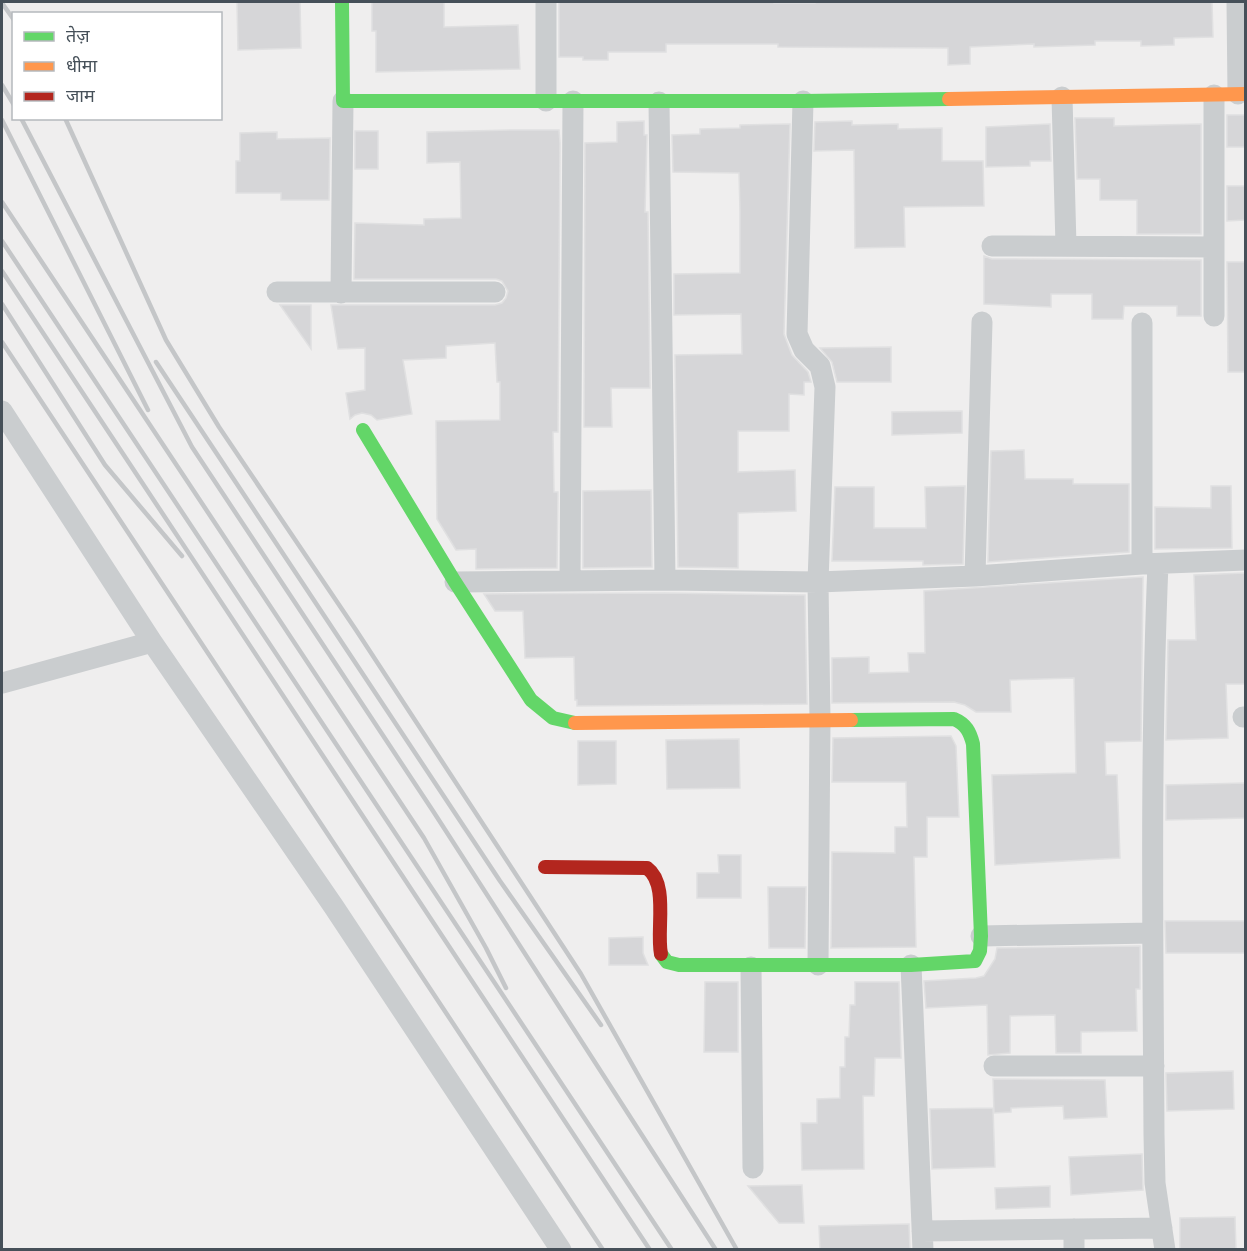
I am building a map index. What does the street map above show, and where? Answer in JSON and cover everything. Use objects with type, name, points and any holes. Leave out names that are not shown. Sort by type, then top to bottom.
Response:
[{"type":"street","points":[[341,293],[342,2]]},
{"type":"street","points":[[546,2],[546,101]]},
{"type":"street","points":[[343,101],[803,101],[1242,94],[1237,2]]},
{"type":"street","points":[[1214,95],[1214,316]]},
{"type":"street","points":[[1062,97],[1066,246]]},
{"type":"street","points":[[570,581],[573,101]]},
{"type":"street","points":[[803,101],[797,334],[804,350],[820,366],[825,387],[818,582],[820,721],[818,966]]},
{"type":"street","points":[[659,102],[664,580]]},
{"type":"street","points":[[992,246],[1214,247]]},
{"type":"street","points":[[277,292],[495,292]]},
{"type":"street","points":[[975,576],[982,322]]},
{"type":"street","points":[[1143,323],[1153,680],[1152,933],[1155,1183],[1165,1250]]},
{"type":"street","points":[[2,411],[152,642],[334,907],[561,1250]]},
{"type":"street","points":[[363,430],[455,582],[531,700],[547,715],[561,722],[581,724],[954,719],[965,723],[971,731],[981,936],[980,951],[975,961],[911,966],[679,966],[667,962],[660,953],[657,880],[654,873],[647,868],[545,867]]},
{"type":"street","points":[[455,582],[664,580],[818,582],[975,576],[1245,560]]},
{"type":"street","points":[[2,682],[152,642]]},
{"type":"street","points":[[981,936],[1152,933]]},
{"type":"street","points":[[911,966],[922,1240],[1074,1239],[1162,1228]]},
{"type":"street","points":[[751,967],[753,1168]]},
{"type":"street","points":[[994,1066],[1154,1066]]},
{"type":"building","points":[[237,2],[300,2],[301,48],[238,50]]},
{"type":"building","points":[[372,2],[444,2],[444,27],[518,25],[520,69],[376,72],[376,31],[372,31]]},
{"type":"building","points":[[559,2],[1212,2],[1213,37],[1174,38],[1174,45],[1141,46],[1141,41],[1095,41],[1095,45],[1034,47],[1034,44],[970,47],[970,64],[948,65],[948,48],[778,47],[778,44],[666,44],[666,52],[608,52],[608,60],[583,60],[583,57],[559,57]]},
{"type":"building","points":[[1227,115],[1245,115],[1245,147],[1227,147]]},
{"type":"building","points":[[1075,118],[1114,118],[1114,126],[1201,124],[1201,234],[1137,234],[1137,200],[1100,200],[1100,179],[1077,179]]},
{"type":"building","points":[[644,121],[644,135],[647,135],[645,212],[648,212],[650,388],[611,388],[612,427],[584,427],[585,143],[617,142],[617,122]]},
{"type":"building","points":[[852,121],[852,125],[898,124],[898,129],[942,128],[942,161],[983,161],[984,206],[904,207],[905,247],[855,248],[854,150],[814,151],[815,122]]},
{"type":"building","points":[[790,124],[784,334],[792,355],[808,372],[811,382],[804,382],[804,395],[789,394],[789,431],[738,431],[738,472],[795,470],[796,511],[738,513],[738,568],[678,567],[675,355],[742,354],[741,314],[674,315],[674,274],[740,273],[740,212],[739,173],[673,172],[672,135],[700,134],[700,129],[740,128],[740,125]]},
{"type":"building","points":[[1050,124],[1051,161],[1030,161],[1030,166],[986,167],[986,127]]},
{"type":"building","points":[[559,130],[558,432],[553,432],[554,492],[558,492],[557,568],[476,569],[476,549],[456,550],[437,519],[436,421],[500,420],[500,382],[497,382],[495,343],[446,346],[446,358],[403,360],[412,414],[377,420],[371,415],[362,413],[350,419],[346,393],[365,390],[365,348],[338,349],[331,305],[495,305],[502,303],[508,291],[502,281],[496,279],[354,279],[355,223],[424,225],[424,219],[461,218],[460,162],[427,163],[427,132]]},
{"type":"building","points":[[355,131],[378,131],[378,169],[355,169]]},
{"type":"building","points":[[277,132],[277,139],[330,138],[329,200],[281,200],[281,193],[236,193],[236,161],[240,161],[240,133]]},
{"type":"building","points":[[1227,186],[1245,186],[1245,220],[1227,221]]},
{"type":"building","points":[[984,256],[992,259],[1201,260],[1201,316],[1177,316],[1177,306],[1124,306],[1123,319],[1092,319],[1092,294],[1051,294],[1051,307],[984,304]]},
{"type":"building","points":[[1227,262],[1245,262],[1245,372],[1228,372]]},
{"type":"building","points":[[280,305],[311,305],[311,349]]},
{"type":"building","points":[[891,347],[891,382],[837,382],[832,362],[820,348]]},
{"type":"building","points":[[962,411],[962,433],[892,435],[892,412]]},
{"type":"building","points":[[1024,450],[1025,479],[1073,479],[1073,484],[1129,484],[1129,552],[988,562],[991,451]]},
{"type":"building","points":[[965,486],[963,564],[923,565],[923,561],[832,561],[835,487],[874,487],[874,528],[926,528],[925,487]]},
{"type":"building","points":[[1211,486],[1231,486],[1232,548],[1155,549],[1155,507],[1211,508]]},
{"type":"building","points":[[651,490],[652,567],[583,568],[583,491]]},
{"type":"building","points":[[1245,573],[1245,684],[1226,684],[1228,738],[1166,740],[1168,640],[1196,640],[1194,575]]},
{"type":"building","points":[[1143,577],[1141,741],[1105,742],[1106,775],[1117,775],[1120,858],[995,865],[992,775],[1076,773],[1074,678],[1010,680],[1011,712],[976,712],[965,705],[954,702],[832,703],[832,658],[869,657],[869,673],[909,672],[908,653],[925,653],[924,591]]},
{"type":"building","points":[[484,594],[805,595],[807,704],[577,706],[574,657],[525,658],[523,611],[495,611]]},
{"type":"building","points":[[951,736],[956,746],[959,817],[927,817],[927,857],[914,857],[916,947],[831,948],[832,852],[895,853],[895,827],[907,827],[906,782],[832,782],[833,738]]},
{"type":"building","points":[[739,739],[740,788],[667,789],[666,740]]},
{"type":"building","points":[[578,741],[616,741],[616,784],[578,785]]},
{"type":"building","points":[[1245,783],[1245,818],[1166,820],[1166,785]]},
{"type":"building","points":[[718,855],[741,855],[741,898],[697,898],[697,873],[719,873]]},
{"type":"building","points":[[768,887],[806,887],[805,948],[769,948]]},
{"type":"building","points":[[1165,921],[1245,921],[1245,953],[1166,953]]},
{"type":"building","points":[[643,937],[643,953],[648,965],[609,965],[609,938]]},
{"type":"building","points":[[1140,946],[1140,989],[1136,989],[1137,1031],[1081,1032],[1081,1053],[1056,1053],[1055,1015],[1010,1016],[1010,1053],[988,1055],[987,1005],[926,1008],[924,981],[984,976],[995,959],[997,948]]},
{"type":"building","points":[[705,982],[738,982],[738,1052],[704,1052]]},
{"type":"building","points":[[855,982],[899,982],[901,1058],[875,1058],[874,1096],[863,1096],[864,1169],[802,1170],[801,1123],[817,1123],[817,1099],[840,1098],[840,1067],[845,1067],[845,1037],[849,1037],[850,1005],[855,1005]]},
{"type":"building","points":[[1233,1071],[1234,1109],[1167,1111],[1166,1073]]},
{"type":"building","points":[[993,1079],[1105,1080],[1107,1117],[1064,1119],[1063,1106],[1011,1108],[1011,1112],[994,1113]]},
{"type":"building","points":[[993,1108],[995,1167],[932,1169],[930,1109]]},
{"type":"building","points":[[1142,1154],[1143,1190],[1071,1195],[1069,1157]]},
{"type":"building","points":[[802,1185],[804,1223],[779,1223],[748,1186]]},
{"type":"building","points":[[1050,1186],[1050,1207],[996,1209],[995,1188]]},
{"type":"building","points":[[1235,1217],[1236,1250],[1180,1250],[1180,1218]]},
{"type":"building","points":[[909,1224],[910,1250],[820,1250],[819,1226]]},
{"type":"railway","points":[[2,3],[12,17]]},
{"type":"railway","points":[[2,85],[12,102]]},
{"type":"railway","points":[[2,120],[148,410]]},
{"type":"railway","points":[[22,120],[192,447],[433,811],[716,1250]]},
{"type":"railway","points":[[66,120],[166,340],[219,427],[356,630],[581,974],[737,1250]]},
{"type":"railway","points":[[2,202],[424,838],[506,988]]},
{"type":"railway","points":[[2,241],[672,1250]]},
{"type":"railway","points":[[2,271],[650,1250]]},
{"type":"railway","points":[[2,304],[105,465],[182,556]]},
{"type":"railway","points":[[2,342],[603,1250]]},
{"type":"railway","points":[[156,362],[500,881],[601,1025]]},
{"type":"traffic: fast","points":[[342,2],[343,101],[949,99]]},
{"type":"traffic: fast","points":[[363,430],[455,582],[531,700],[553,718],[575,723]]},
{"type":"traffic: fast","points":[[661,954],[667,962],[679,965],[911,965],[975,961],[980,951],[981,936],[973,744],[969,732],[962,723],[954,719],[851,720]]},
{"type":"traffic: slow","points":[[949,99],[1246,94]]},
{"type":"traffic: slow","points":[[575,723],[851,720]]},
{"type":"traffic: jam","points":[[545,867],[647,868],[654,875],[660,896],[661,954]]}]
